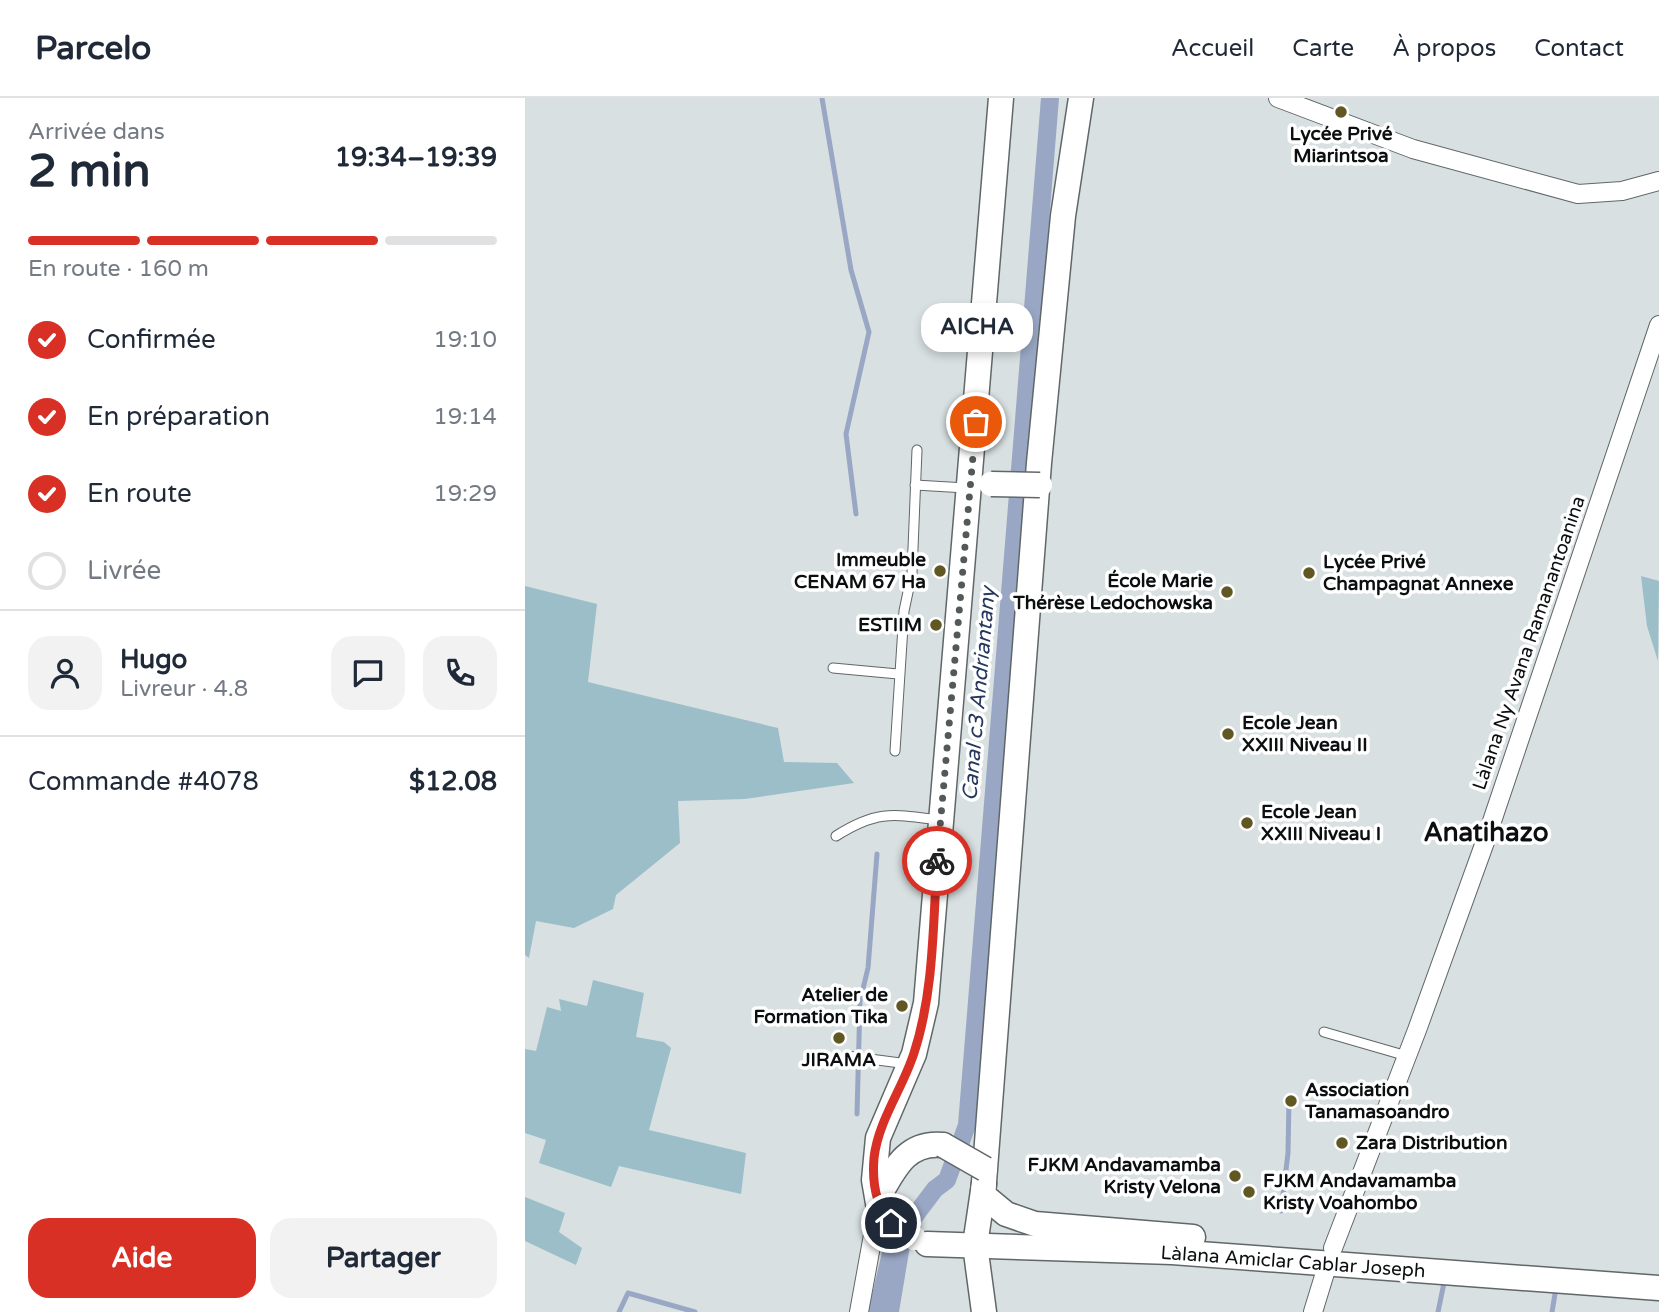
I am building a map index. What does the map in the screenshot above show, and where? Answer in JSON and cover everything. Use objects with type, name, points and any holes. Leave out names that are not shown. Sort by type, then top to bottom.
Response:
[{"type":"main road","points":[[971,1312],[973,1278],[966,1256],[961,1249],[920,1241],[891,1223],[879,1203],[874,1158],[878,1138],[914,1054],[926,1003],[970,501],[1001,98]]},
{"type":"main road","points":[[984,1312],[975,1245],[983,1195],[1038,496],[1063,216],[1081,98]]},
{"type":"main road","points":[[970,501],[991,484],[1038,496]]},
{"type":"main road","points":[[879,1203],[906,1154],[918,1146],[943,1145],[985,1169],[983,1195]]},
{"type":"main road","name":"Làlana Amiclar Cablar Joseph","points":[[983,1195],[1006,1214],[1035,1224],[1659,1288]]},
{"type":"main road","name":"Làlana Amiclar Cablar Joseph","points":[[920,1241],[1331,1256],[1659,1272]]},
{"type":"street","points":[[1278,98],[1413,149],[1579,194],[1622,191],[1659,181]]},
{"type":"street","name":"Làlana Ny Avana Ramanantoanina","points":[[1313,1312],[1331,1256],[1485,842],[1659,325]]},
{"type":"street","points":[[859,1312],[875,1224],[883,1199],[879,1203]]},
{"type":"lane","points":[[895,751],[904,611],[912,573],[917,450]]},
{"type":"lane","points":[[915,485],[969,488],[970,501]]},
{"type":"lane","points":[[833,668],[898,674]]},
{"type":"lane","points":[[836,836],[863,819],[893,814],[941,820]]},
{"type":"lane","points":[[1324,1032],[1400,1054]]},
{"type":"lane","points":[[847,1056],[908,1064]]},
{"type":"shaded area","points":[[1641,576],[1659,581],[1658,661],[1647,626]]},
{"type":"shaded area","points":[[525,586],[597,604],[588,682],[778,728],[784,762],[837,763],[854,783],[745,799],[678,801],[680,843],[616,895],[613,909],[574,928],[536,921],[529,958],[525,955]]},
{"type":"shaded area","points":[[593,980],[644,993],[636,1037],[664,1042],[671,1048],[649,1130],[746,1153],[741,1194],[619,1166],[611,1187],[539,1163],[546,1140],[525,1133],[525,1049],[536,1051],[547,1007],[561,1011],[559,999],[587,1006]]},
{"type":"shaded area","points":[[525,1197],[565,1213],[559,1232],[582,1248],[576,1265],[525,1241]]},
{"type":"shaded area","points":[[893,1224],[911,1240],[899,1312],[868,1312],[882,1252]]},
{"type":"waterway","points":[[822,98],[851,270],[869,332],[846,434],[856,514]]},
{"type":"waterway","name":"Canal c3 Andriantany","points":[[898,1238],[935,1189],[947,1180],[967,1125],[1050,98]]},
{"type":"waterway","points":[[857,1114],[860,1001],[868,968],[877,854]]},
{"type":"waterway","points":[[1281,1211],[1288,1153],[1289,1099]]},
{"type":"waterway","points":[[1438,1312],[1445,1278]]},
{"type":"waterway","points":[[1552,1312],[1556,1288]]},
{"type":"waterway","points":[[619,1312],[628,1293],[695,1312]]},
{"type":"way so far","points":[[937,861],[976,422]]},
{"type":"place","name":"Lycée Privé Miarintsoa","points":[[1341,112]]},
{"type":"place","name":"AICHA","points":[[976,422]]},
{"type":"place","name":"Immeuble CENAM 67 Ha","points":[[940,571]]},
{"type":"place","name":"Lycée Privé Champagnat Annexe","points":[[1309,573]]},
{"type":"place","name":"École Marie Thérèse Ledochowska","points":[[1227,592]]},
{"type":"place","name":"ESTIIM","points":[[936,625]]},
{"type":"place","name":"Ecole Jean XXIII Niveau II","points":[[1228,734]]},
{"type":"place","name":"Ecole Jean XXIII Niveau I","points":[[1247,823]]},
{"type":"place","name":"Atelier de Formation Tika","points":[[902,1006]]},
{"type":"place","name":"JIRAMA","points":[[839,1038]]},
{"type":"place","name":"Association Tanamasoandro","points":[[1291,1101]]},
{"type":"place","name":"Zara Distribution","points":[[1342,1143]]},
{"type":"place","name":"FJKM Andavamamba Kristy Velona","points":[[1235,1176]]},
{"type":"place","name":"FJKM Andavamamba Kristy Voahombo","points":[[1249,1192]]},
{"type":"district","name":"Anatihazo","points":[[1486,832]]},
{"type":"route","points":[[891,1223],[879,1209],[874,1180],[874,1158],[878,1138],[914,1054],[926,1003],[937,861]]}]
